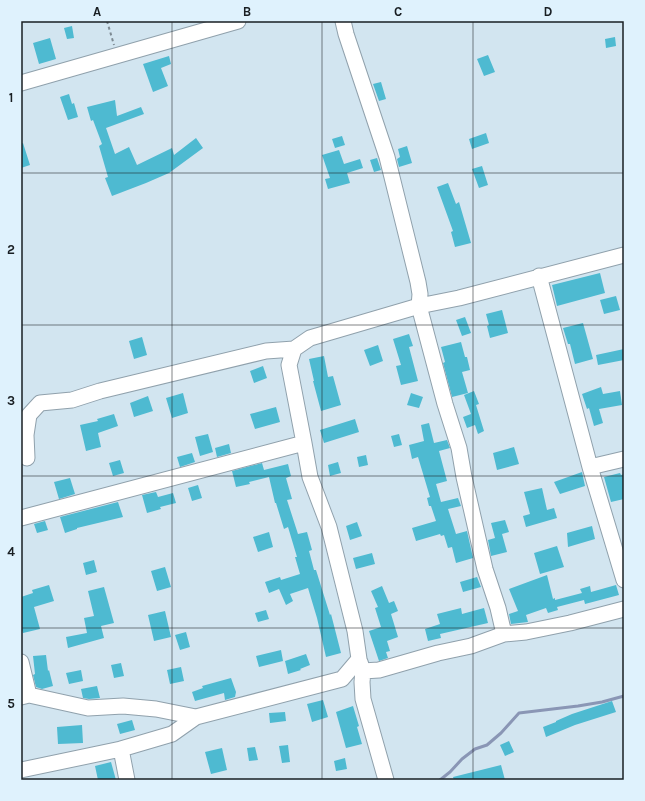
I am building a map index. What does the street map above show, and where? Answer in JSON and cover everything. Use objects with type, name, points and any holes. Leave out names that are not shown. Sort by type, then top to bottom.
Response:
[{"type":"street","points":[[21,83],[238,21]]},
{"type":"street","points":[[343,21],[387,157],[418,282],[420,294],[419,306],[458,448],[483,563],[504,634]]},
{"type":"street","points":[[27,458],[25,415],[40,403],[72,400],[100,391],[266,351],[294,349],[310,338],[419,306],[459,298],[624,255]]},
{"type":"street","points":[[539,276],[590,467],[624,580]]},
{"type":"street","points":[[294,349],[289,365],[310,478],[329,527],[355,631],[361,665],[363,699],[386,780]]},
{"type":"street","points":[[21,518],[304,443]]},
{"type":"street","points":[[590,467],[624,459]]},
{"type":"street","points":[[361,665],[379,670],[438,653],[471,646],[504,634],[526,632],[570,623],[606,615],[624,609]]},
{"type":"street","points":[[21,662],[25,696],[88,708],[123,706],[156,709],[196,717]]},
{"type":"street","points":[[21,770],[121,749],[172,734],[196,717],[342,679],[361,665]]},
{"type":"street","points":[[121,749],[127,780]]},
{"type":"path","points":[[107,21],[118,55]]},
{"type":"building","points":[[72,26],[74,38],[67,39],[64,28]]},
{"type":"building","points":[[615,37],[616,46],[606,48],[605,39]]},
{"type":"building","points":[[50,38],[56,59],[39,64],[33,43]]},
{"type":"building","points":[[488,55],[495,72],[484,76],[477,59]]},
{"type":"building","points":[[169,56],[171,64],[161,68],[168,86],[153,92],[143,64]]},
{"type":"building","points":[[381,82],[386,99],[379,101],[373,84]]},
{"type":"building","points":[[69,94],[72,104],[74,103],[78,117],[68,120],[60,97]]},
{"type":"building","points":[[115,100],[117,116],[141,107],[144,114],[106,128],[115,154],[129,147],[137,165],[172,148],[174,155],[196,138],[203,148],[169,173],[112,196],[105,178],[108,177],[99,146],[102,144],[93,120],[91,121],[87,107]]},
{"type":"building","points":[[486,133],[489,143],[472,149],[469,139]]},
{"type":"building","points":[[342,136],[345,145],[335,148],[332,139]]},
{"type":"building","points":[[23,143],[30,165],[21,168],[21,144]]},
{"type":"building","points":[[407,146],[412,163],[399,167],[397,159],[400,157],[398,149]]},
{"type":"building","points":[[339,150],[344,164],[360,159],[363,168],[347,173],[350,183],[328,189],[325,179],[330,178],[322,155]]},
{"type":"building","points":[[377,158],[381,170],[374,172],[370,160]]},
{"type":"building","points":[[482,166],[488,185],[479,188],[472,169]]},
{"type":"building","points":[[448,183],[456,204],[459,202],[471,243],[455,247],[451,232],[453,231],[437,187]]},
{"type":"building","points":[[600,273],[605,293],[557,306],[552,285]]},
{"type":"building","points":[[616,296],[620,310],[604,314],[600,300]]},
{"type":"building","points":[[502,310],[508,333],[490,338],[486,314]]},
{"type":"building","points":[[465,317],[471,333],[462,336],[456,320]]},
{"type":"building","points":[[583,323],[593,359],[575,364],[570,344],[568,344],[563,328]]},
{"type":"building","points":[[409,334],[413,346],[409,347],[418,381],[401,385],[396,366],[401,365],[393,339]]},
{"type":"building","points":[[142,337],[147,355],[134,359],[129,341]]},
{"type":"building","points":[[461,342],[470,370],[462,372],[468,393],[452,397],[443,363],[445,362],[441,347]]},
{"type":"building","points":[[378,345],[383,361],[370,366],[364,350]]},
{"type":"building","points":[[624,349],[624,360],[598,365],[596,355]]},
{"type":"building","points":[[324,356],[328,377],[333,376],[341,405],[321,411],[309,359]]},
{"type":"building","points":[[263,366],[267,378],[254,383],[250,371]]},
{"type":"building","points":[[601,387],[603,394],[620,391],[622,405],[599,409],[603,423],[594,426],[589,408],[587,409],[582,394]]},
{"type":"building","points":[[474,391],[479,404],[476,405],[484,431],[478,434],[475,425],[467,428],[463,417],[471,414],[464,395]]},
{"type":"building","points":[[183,393],[188,413],[172,418],[166,398]]},
{"type":"building","points":[[411,393],[423,397],[419,408],[407,405]]},
{"type":"building","points":[[148,396],[153,411],[134,417],[130,403]]},
{"type":"building","points":[[276,407],[280,422],[255,429],[250,414]]},
{"type":"building","points":[[114,414],[118,426],[98,433],[101,447],[86,451],[80,425],[98,421],[97,419]]},
{"type":"building","points":[[355,419],[359,432],[324,443],[320,430]]},
{"type":"building","points":[[429,423],[434,443],[447,440],[450,448],[439,451],[447,481],[436,484],[441,502],[458,498],[461,506],[448,509],[456,534],[467,531],[473,558],[456,563],[452,547],[448,548],[444,535],[441,536],[440,534],[416,541],[412,528],[436,521],[431,506],[429,506],[427,498],[430,497],[418,457],[412,459],[409,445],[424,441],[421,425]]},
{"type":"building","points":[[208,434],[213,452],[200,456],[195,437]]},
{"type":"building","points":[[399,434],[402,445],[394,447],[391,436]]},
{"type":"building","points":[[229,444],[231,453],[217,457],[215,448]]},
{"type":"building","points":[[514,447],[519,464],[497,470],[493,453]]},
{"type":"building","points":[[192,453],[195,462],[180,467],[177,457]]},
{"type":"building","points":[[366,455],[368,465],[359,467],[357,457]]},
{"type":"building","points":[[120,460],[124,473],[113,476],[109,463]]},
{"type":"building","points":[[338,462],[341,473],[330,476],[328,465]]},
{"type":"building","points":[[262,463],[264,470],[288,464],[291,476],[286,478],[292,499],[287,500],[298,534],[307,532],[312,550],[309,551],[314,570],[316,570],[330,615],[331,614],[341,653],[326,657],[308,588],[290,594],[293,601],[286,605],[279,589],[269,593],[265,582],[280,577],[281,580],[300,574],[295,557],[297,557],[288,527],[284,529],[275,503],[269,477],[236,487],[232,471]]},
{"type":"building","points":[[582,472],[585,486],[560,494],[554,482]]},
{"type":"building","points":[[620,473],[621,475],[624,474],[624,499],[611,502],[604,477]]},
{"type":"building","points":[[70,478],[75,494],[59,499],[54,482]]},
{"type":"building","points":[[198,485],[202,498],[192,501],[188,488]]},
{"type":"building","points":[[542,488],[547,510],[554,508],[557,518],[526,527],[523,516],[530,514],[524,492]]},
{"type":"building","points":[[156,492],[158,497],[173,493],[176,503],[160,507],[161,509],[147,513],[142,495]]},
{"type":"building","points":[[118,502],[123,517],[77,528],[65,533],[60,517]]},
{"type":"building","points":[[505,520],[509,532],[502,534],[507,552],[491,556],[488,540],[495,538],[491,523]]},
{"type":"building","points":[[45,521],[48,530],[37,533],[34,524]]},
{"type":"building","points":[[357,522],[362,536],[350,540],[346,526]]},
{"type":"building","points":[[592,526],[595,539],[568,547],[567,533]]},
{"type":"building","points":[[269,532],[273,547],[258,552],[253,537]]},
{"type":"building","points":[[557,546],[564,567],[540,574],[534,553]]},
{"type":"building","points":[[372,553],[375,564],[356,569],[353,558]]},
{"type":"building","points":[[94,560],[97,572],[86,575],[83,563]]},
{"type":"building","points":[[165,567],[171,587],[157,591],[151,571]]},
{"type":"building","points":[[547,575],[553,599],[555,598],[555,600],[582,593],[580,589],[590,586],[591,592],[616,585],[619,595],[585,604],[584,600],[557,607],[558,610],[548,613],[546,608],[526,615],[528,622],[511,624],[509,614],[518,611],[509,589]]},
{"type":"building","points":[[477,577],[481,587],[463,592],[460,582]]},
{"type":"building","points":[[49,585],[54,601],[34,607],[40,629],[23,633],[21,627],[21,597],[33,593],[32,590]]},
{"type":"building","points":[[382,586],[389,603],[394,601],[398,611],[391,614],[398,637],[387,641],[390,651],[386,652],[388,658],[379,661],[369,631],[381,627],[375,608],[378,607],[371,591]]},
{"type":"building","points":[[104,587],[114,623],[101,626],[104,638],[68,648],[66,637],[87,633],[84,618],[94,616],[88,591]]},
{"type":"building","points":[[461,608],[462,614],[484,608],[488,623],[440,634],[441,638],[428,641],[425,629],[440,624],[437,614]]},
{"type":"building","points":[[266,610],[269,619],[258,622],[255,613]]},
{"type":"building","points":[[165,611],[171,637],[154,641],[148,615]]},
{"type":"building","points":[[186,632],[190,647],[180,650],[175,635]]},
{"type":"building","points":[[281,650],[283,661],[259,667],[256,656]]},
{"type":"building","points":[[306,654],[310,665],[300,669],[301,670],[288,674],[285,661]]},
{"type":"building","points":[[46,655],[48,671],[49,670],[53,686],[42,689],[36,687],[33,675],[35,674],[33,656]]},
{"type":"building","points":[[121,663],[124,676],[114,678],[111,665]]},
{"type":"building","points":[[181,667],[184,681],[170,684],[167,670]]},
{"type":"building","points":[[81,670],[83,681],[69,684],[66,673]]},
{"type":"building","points":[[231,678],[236,692],[235,697],[225,700],[224,693],[195,701],[192,692],[203,688],[202,686]]},
{"type":"building","points":[[97,686],[100,698],[83,698],[81,689]]},
{"type":"building","points":[[323,700],[328,717],[312,722],[307,704]]},
{"type":"building","points":[[612,701],[616,712],[575,725],[546,737],[543,727],[572,714]]},
{"type":"building","points":[[353,706],[359,726],[357,727],[362,744],[346,748],[336,712]]},
{"type":"building","points":[[285,712],[286,721],[270,723],[269,713]]},
{"type":"building","points":[[132,720],[135,730],[120,734],[117,724]]},
{"type":"building","points":[[82,725],[83,743],[58,744],[57,727]]},
{"type":"building","points":[[509,741],[514,752],[505,756],[500,745]]},
{"type":"building","points":[[288,745],[290,762],[282,763],[279,746]]},
{"type":"building","points":[[255,747],[258,760],[249,761],[247,748]]},
{"type":"building","points":[[222,748],[227,770],[211,774],[205,752]]},
{"type":"building","points":[[345,758],[347,769],[336,771],[334,761]]},
{"type":"building","points":[[111,762],[116,780],[98,780],[95,766]]},
{"type":"building","points":[[501,765],[505,780],[454,780],[453,777]]},
{"type":"waterway","points":[[440,780],[475,749],[487,745],[501,733],[519,713],[578,706],[624,696]]}]
